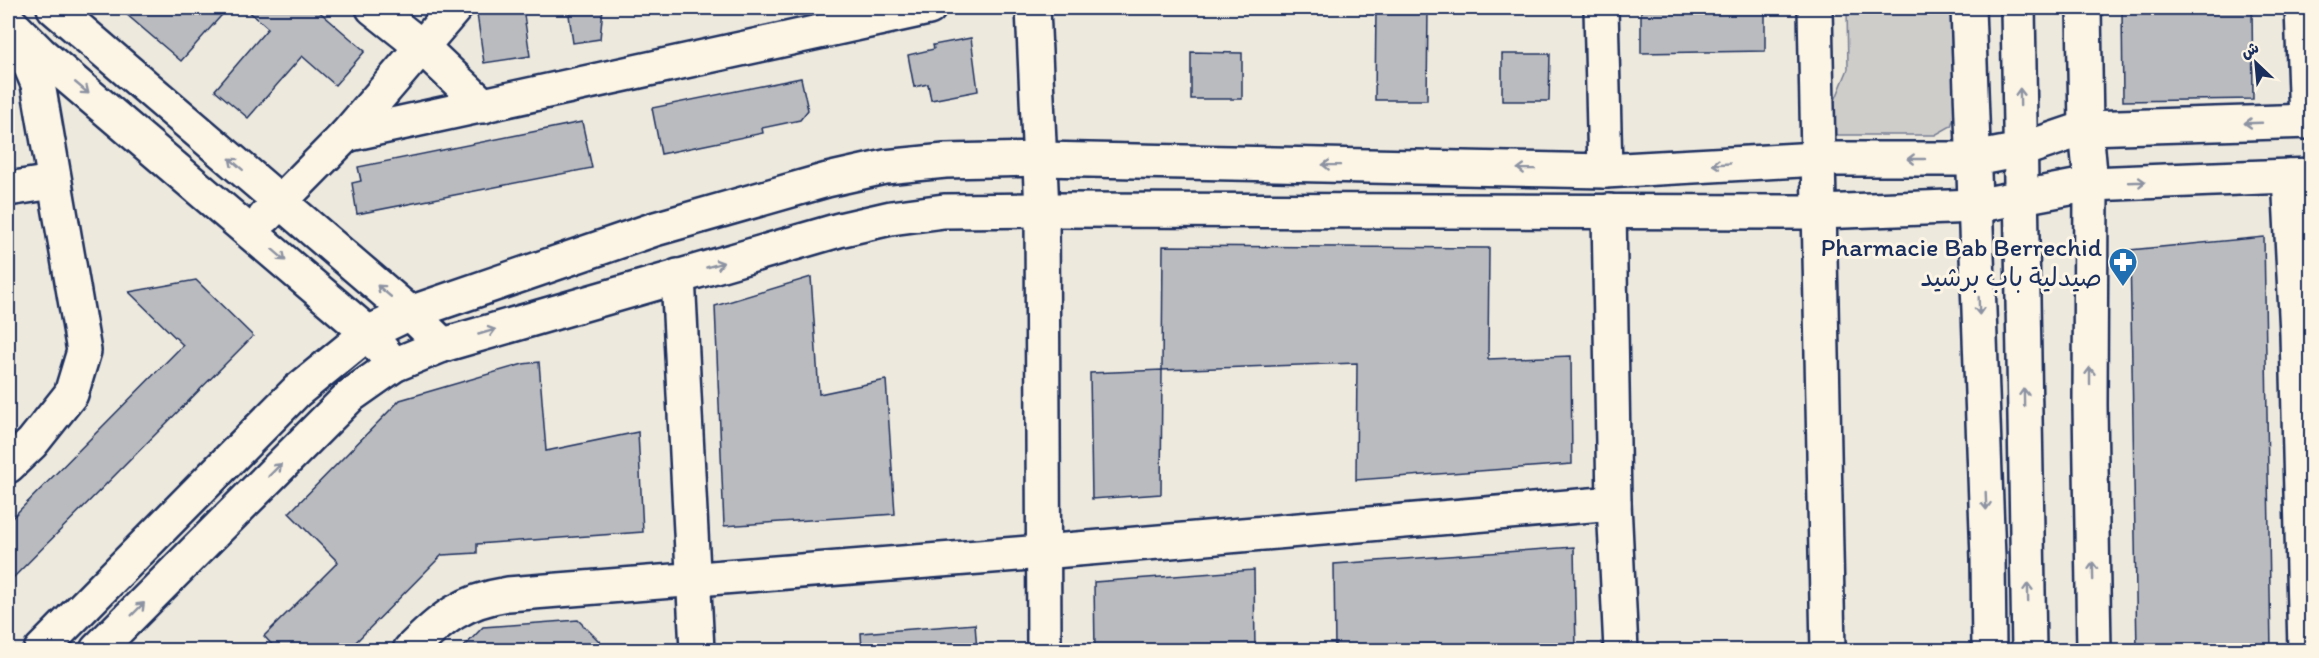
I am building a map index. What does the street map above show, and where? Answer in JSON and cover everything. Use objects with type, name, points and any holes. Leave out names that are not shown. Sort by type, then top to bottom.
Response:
[{"type":"main road","points":[[54,8],[410,313],[443,345]]},
{"type":"main road","points":[[373,8],[422,47],[484,106]]},
{"type":"main road","points":[[252,231],[346,135],[455,8]]},
{"type":"main road","points":[[346,135],[929,8]]},
{"type":"main road","points":[[1033,8],[1042,210],[1044,651]]},
{"type":"main road","points":[[1601,8],[1605,171]]},
{"type":"main road","points":[[1815,8],[1828,651]]},
{"type":"main road","points":[[1968,8],[1988,558],[1989,651]]},
{"type":"main road","points":[[2018,8],[2024,198],[2023,370],[2029,651]]},
{"type":"main road","points":[[2084,8],[2086,128],[2091,184],[2090,405],[2094,651]]},
{"type":"main road","points":[[41,651],[297,391],[368,333],[410,313],[655,229],[827,180],[897,165],[945,161],[1041,159],[1605,171],[1817,159],[1974,159],[2021,150],[2086,128],[2309,122],[2302,8]]},
{"type":"main road","points":[[8,466],[20,445],[71,394],[84,351],[54,182],[39,69],[16,16]]},
{"type":"main road","points":[[39,69],[252,231],[368,333],[394,365]]},
{"type":"main road","points":[[97,651],[350,396],[394,365],[443,345],[678,276],[891,218],[944,212],[1042,210],[1819,212],[1975,206],[2091,184],[2300,176],[2307,502],[2305,651]]},
{"type":"main road","points":[[8,189],[54,182]]},
{"type":"main road","points":[[1609,212],[1614,503],[1621,651]]},
{"type":"main road","points":[[678,276],[697,651]]},
{"type":"main road","points":[[410,651],[449,615],[474,601],[488,597],[693,577],[1042,552],[1614,503]]},
{"type":"shaded area","points":[[1847,8],[1953,8],[1954,117],[1951,126],[1935,135],[1835,135],[1834,103],[1848,69]]},
{"type":"building","points":[[119,8],[228,8],[181,61]]},
{"type":"building","points":[[245,8],[315,8],[365,51],[335,85],[302,56],[248,118],[215,90],[268,28]]},
{"type":"building","points":[[523,8],[530,56],[484,63],[477,14]]},
{"type":"building","points":[[568,8],[603,8],[600,39],[573,43]]},
{"type":"building","points":[[1376,8],[1428,8],[1427,100],[1375,100]]},
{"type":"building","points":[[1765,8],[1765,51],[1641,53],[1641,10]]},
{"type":"building","points":[[2122,8],[2252,8],[2253,99],[2123,101]]},
{"type":"building","points":[[971,38],[978,91],[931,100],[928,84],[914,87],[908,55],[934,49],[933,45]]},
{"type":"building","points":[[1191,52],[1242,53],[1242,99],[1191,99]]},
{"type":"building","points":[[1502,54],[1550,54],[1549,101],[1502,101]]},
{"type":"building","points":[[801,78],[808,110],[800,120],[762,128],[763,133],[661,154],[652,108]]},
{"type":"building","points":[[582,122],[592,168],[357,214],[352,183],[361,181],[358,167]]},
{"type":"building","points":[[2264,237],[2271,651],[2137,651],[2130,250]]},
{"type":"building","points":[[1163,246],[1489,248],[1488,359],[1571,356],[1572,464],[1356,480],[1357,363],[1162,370]]},
{"type":"building","points":[[811,277],[819,394],[886,380],[895,514],[724,526],[715,306]]},
{"type":"building","points":[[196,280],[253,336],[8,583],[8,522],[183,345],[129,292]]},
{"type":"building","points":[[539,362],[546,451],[638,432],[643,532],[477,544],[477,553],[442,555],[347,651],[278,651],[264,636],[338,562],[289,513],[400,400],[523,364]]},
{"type":"building","points":[[1162,370],[1161,494],[1092,499],[1090,373]]},
{"type":"building","points":[[1574,547],[1576,651],[1335,651],[1334,564]]},
{"type":"building","points":[[1254,570],[1255,651],[1095,651],[1094,582]]},
{"type":"building","points":[[578,620],[609,651],[460,651],[483,627]]},
{"type":"building","points":[[975,624],[977,651],[862,651],[861,633]]},
{"type":"place","name":"Pharmacie Bab Berrechid صيدلية باب برشيد","points":[[2123,288]]}]
